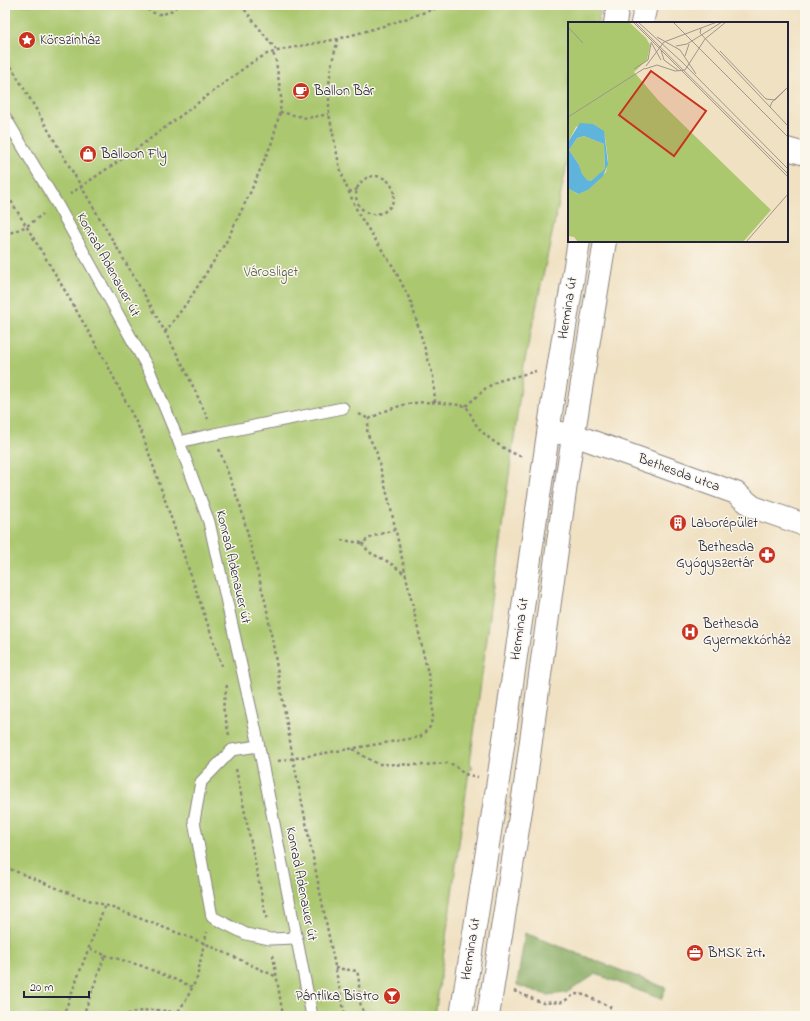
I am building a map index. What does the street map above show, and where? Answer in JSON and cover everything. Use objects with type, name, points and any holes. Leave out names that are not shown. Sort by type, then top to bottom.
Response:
[{"type":"street","points":[[615,22],[618,5]]},
{"type":"street","points":[[642,22],[646,5]]},
{"type":"street","points":[[788,149],[805,154]]},
{"type":"street","name":"Hermina út","points":[[461,1016],[498,781],[558,368],[579,242]]},
{"type":"street","name":"Hermina út","points":[[488,1016],[525,785],[568,468],[605,242]]},
{"type":"street","name":"Bethesda utca","points":[[549,431],[574,435],[736,493],[754,507],[805,525]]},
{"type":"lane","name":"Konrad Adenauer út","points":[[5,117],[57,204],[150,372],[179,442],[209,522],[262,764],[312,1016]]},
{"type":"lane","points":[[179,442],[344,408]]},
{"type":"lane","points":[[258,746],[232,750],[201,782],[194,821],[212,917],[246,934],[270,939],[296,938]]},
{"type":"path","points":[[143,5],[149,12],[164,14],[172,11],[178,5]]},
{"type":"path","points":[[241,5],[277,52]]},
{"type":"path","points":[[5,235],[27,226],[135,150],[252,63],[273,53],[338,39],[387,26],[446,5]]},
{"type":"path","points":[[338,39],[331,66],[329,85],[329,114],[339,164],[349,192],[360,216],[394,268],[411,302],[433,376],[435,402]]},
{"type":"path","points":[[165,332],[189,300],[226,242],[251,191],[272,142],[280,112],[280,82],[273,53]]},
{"type":"path","points":[[280,112],[307,118],[329,114]]},
{"type":"path","points":[[349,192],[357,189],[365,179],[380,177],[387,180],[392,186],[394,202],[390,209],[383,213],[375,215],[367,213],[360,208],[356,200],[357,189]]},
{"type":"path","points":[[5,191],[106,362],[143,436],[224,671]]},
{"type":"path","points":[[262,764],[420,737],[430,727],[433,716],[433,696],[396,529],[376,451],[367,433],[369,419],[391,408],[410,403],[425,401],[466,406],[486,388],[498,381],[533,371],[558,368]]},
{"type":"path","points":[[466,406],[476,424],[492,440],[514,454],[526,458]]},
{"type":"path","points":[[342,540],[362,543],[373,536],[396,529]]},
{"type":"path","points":[[362,543],[368,551],[377,557],[384,559],[406,575]]},
{"type":"path","points":[[225,678],[227,686],[223,707],[270,939],[283,1016]]},
{"type":"path","points":[[353,748],[378,764],[423,765],[448,763],[454,765],[464,774],[498,781]]},
{"type":"path","points":[[5,867],[79,897],[105,905],[204,943],[277,977]]},
{"type":"path","points":[[63,1016],[105,905]]},
{"type":"path","points":[[176,1014],[193,987],[198,974],[204,943]]},
{"type":"path","points":[[89,949],[142,966],[193,987]]},
{"type":"path","points":[[83,1016],[105,955]]},
{"type":"path","points":[[335,968],[358,971],[361,1010],[366,1016]]},
{"type":"path","points":[[493,982],[543,1003],[563,1002],[575,994],[585,995],[612,1008]]},
{"type":"path","points":[[121,1016],[138,1010],[156,1009],[184,1016]]},
{"type":"green space","name":"Városliget","points":[[5,5],[601,5],[598,22],[568,22],[568,160],[524,364],[470,763],[473,768],[469,771],[435,1016],[5,1016]]},
{"type":"green space","points":[[525,933],[666,988],[661,999],[596,974],[566,993],[547,995],[517,985]]},
{"type":"place","name":"Körszínház","points":[[27,40]]},
{"type":"place","name":"Ballon Bár","points":[[301,91]]},
{"type":"place","name":"Balloon Fly","points":[[88,154]]},
{"type":"place","name":"Laborépület","points":[[678,523]]},
{"type":"place","name":"Bethesda Gyógyszertár","points":[[767,555]]},
{"type":"place","name":"Bethesda Gyermekkórház","points":[[690,632]]},
{"type":"place","name":"BMSK Zrt.","points":[[695,953]]},
{"type":"place","name":"Pántlika Bistro","points":[[392,996]]}]
